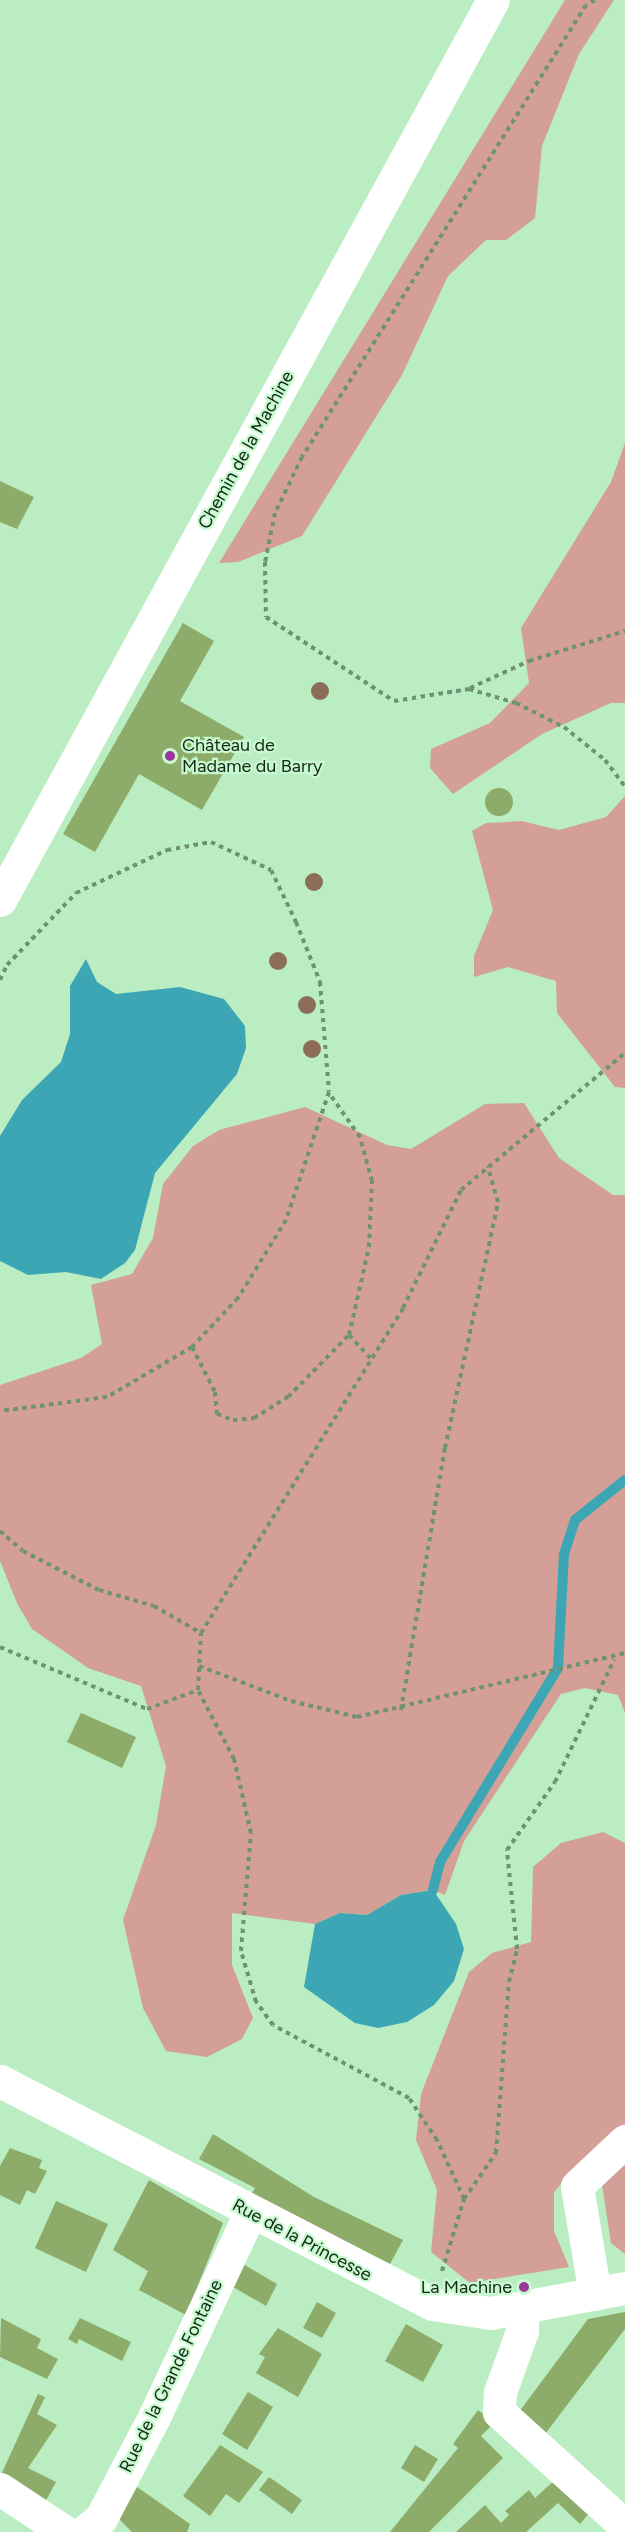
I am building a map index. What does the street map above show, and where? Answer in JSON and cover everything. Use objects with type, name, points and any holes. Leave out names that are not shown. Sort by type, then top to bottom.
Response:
[{"type":"street","name":"Chemin de la Machine","points":[[0,900],[493,0]]},
{"type":"street","name":"Rue de la Princesse","points":[[0,2081],[250,2213],[432,2304],[490,2313],[610,2291]]},
{"type":"street","points":[[610,2291],[577,2186],[625,2141]]},
{"type":"street","name":"Rue de la Grande Fontaine","points":[[84,2532],[101,2518],[154,2417],[250,2213]]},
{"type":"street","points":[[522,2308],[522,2331],[500,2392],[500,2412],[625,2526]]},
{"type":"street","points":[[0,2489],[65,2532]]},
{"type":"path","points":[[595,0],[586,5],[302,457],[275,513],[265,562],[266,617],[394,700],[469,689],[529,661],[625,632]]},
{"type":"path","points":[[469,689],[564,727],[605,760],[625,786]]},
{"type":"path","points":[[0,980],[7,965],[76,893],[157,853],[211,842],[271,870],[291,912],[320,982],[329,1092],[285,1220],[238,1298],[192,1347],[107,1397],[0,1411]]},
{"type":"path","points":[[464,2199],[437,2140],[409,2098],[273,2025],[256,2002],[242,1951],[251,1833],[234,1759],[198,1690],[201,1633],[403,1308],[461,1190],[625,1053]]},
{"type":"path","points":[[192,1347],[214,1392],[217,1414],[233,1420],[254,1418],[288,1396],[349,1335],[369,1247],[372,1181],[360,1137],[329,1092]]},
{"type":"path","points":[[401,1710],[445,1448],[498,1202],[488,1166]]},
{"type":"path","points":[[349,1335],[371,1359]]},
{"type":"path","points":[[0,1531],[23,1551],[99,1590],[154,1606],[201,1633]]},
{"type":"path","points":[[0,1647],[147,1709],[198,1690]]},
{"type":"path","points":[[199,1666],[291,1701],[357,1717],[401,1710],[558,1668],[614,1660],[625,1653]]},
{"type":"path","points":[[432,2304],[464,2199],[496,2153],[509,1982],[518,1950],[507,1850],[555,1782],[614,1660]]},
{"type":"shaded area","points":[[565,0],[614,0],[579,54],[542,146],[535,218],[506,240],[486,240],[448,276],[402,375],[302,536],[238,562],[219,563]]},
{"type":"shaded area","points":[[625,443],[625,703],[611,703],[542,734],[453,794],[430,768],[431,749],[490,723],[529,683],[521,628],[611,482]]},
{"type":"shaded area","points":[[625,796],[625,1088],[615,1087],[557,1013],[556,981],[508,967],[474,977],[474,956],[493,910],[472,831],[486,823],[521,821],[559,830],[606,817]]},
{"type":"shaded area","points":[[524,1103],[559,1158],[613,1195],[625,1195],[625,1713],[618,1695],[585,1688],[561,1694],[464,1841],[445,1895],[433,1890],[401,1895],[367,1915],[340,1913],[315,1924],[232,1913],[232,1965],[253,2018],[242,2039],[207,2057],[166,2051],[143,2008],[123,1920],[156,1825],[166,1766],[141,1686],[88,1668],[32,1629],[17,1603],[0,1561],[0,1385],[81,1358],[102,1344],[91,1285],[132,1274],[153,1238],[163,1184],[193,1146],[219,1130],[305,1107],[387,1145],[411,1149],[485,1104]]},
{"type":"shaded area","points":[[603,1832],[625,1843],[625,2254],[611,2243],[602,2185],[569,2175],[554,2192],[554,2231],[569,2267],[470,2283],[431,2252],[437,2190],[416,2140],[421,2094],[469,1972],[492,1953],[531,1942],[533,1867],[561,1843]]},
{"type":"water","points":[[86,959],[97,982],[116,994],[180,987],[224,999],[245,1026],[246,1048],[237,1074],[155,1173],[135,1250],[125,1263],[101,1279],[66,1272],[28,1275],[0,1261],[0,1136],[22,1100],[61,1062],[70,1034],[70,986]]},
{"type":"water","points":[[433,1890],[456,1924],[464,1949],[454,1981],[434,2005],[407,2022],[378,2028],[355,2023],[304,1987],[315,1924],[340,1913],[367,1915],[401,1895]]},
{"type":"building","points":[[0,481],[34,497],[17,529],[0,522]]},
{"type":"building","name":"Château de Madame du Barry","points":[[183,623],[214,641],[180,701],[244,737],[202,810],[139,774],[95,852],[63,834]]},
{"type":"building","points":[[499,788],[509,792],[513,802],[509,812],[499,816],[489,812],[485,802],[489,792]]},
{"type":"building","points":[[81,1713],[136,1737],[122,1768],[67,1742]]},
{"type":"building","points":[[213,2134],[314,2197],[403,2240],[390,2264],[298,2221],[252,2193],[255,2188],[199,2159]]},
{"type":"building","points":[[10,2148],[42,2160],[39,2168],[47,2171],[35,2194],[27,2190],[20,2205],[0,2195],[0,2166]]},
{"type":"building","points":[[149,2180],[223,2223],[186,2315],[139,2290],[148,2271],[113,2250]]},
{"type":"building","points":[[56,2201],[108,2224],[86,2272],[35,2248]]},
{"type":"building","points":[[243,2264],[277,2284],[266,2306],[233,2287]]},
{"type":"building","points":[[317,2302],[336,2313],[322,2338],[303,2328]]},
{"type":"building","points":[[625,2312],[625,2329],[542,2438],[517,2416],[522,2408],[588,2319]]},
{"type":"building","points":[[1,2318],[41,2339],[37,2348],[58,2359],[47,2379],[0,2357]]},
{"type":"building","points":[[80,2318],[131,2342],[122,2361],[79,2339],[77,2344],[68,2339]]},
{"type":"building","points":[[406,2324],[443,2345],[423,2382],[385,2361]]},
{"type":"building","points":[[278,2328],[322,2354],[298,2397],[256,2373],[265,2357],[259,2354]]},
{"type":"building","points":[[248,2392],[273,2407],[247,2450],[222,2434]]},
{"type":"building","points":[[38,2394],[45,2397],[37,2414],[57,2425],[28,2468],[56,2482],[45,2502],[0,2477]]},
{"type":"building","points":[[478,2410],[494,2423],[481,2436],[503,2458],[429,2532],[390,2532],[458,2448],[453,2444]]},
{"type":"building","points":[[220,2445],[263,2472],[239,2503],[226,2494],[210,2516],[183,2496]]},
{"type":"building","points":[[415,2445],[438,2459],[424,2482],[401,2468]]},
{"type":"building","points":[[269,2477],[302,2500],[292,2514],[259,2490]]},
{"type":"building","points":[[557,2478],[591,2511],[580,2524],[558,2503],[526,2532],[456,2532],[485,2505],[501,2523],[509,2515],[505,2511],[529,2490],[535,2498]]},
{"type":"building","points":[[137,2487],[190,2524],[187,2532],[132,2532],[119,2519]]},
{"type":"waterway","points":[[433,1890],[440,1862],[558,1668],[564,1554],[575,1520],[625,1480]]},
{"type":"place","name":"Château de Madame du Barry","points":[[170,756]]},
{"type":"place","name":"La Machine","points":[[524,2287]]}]
